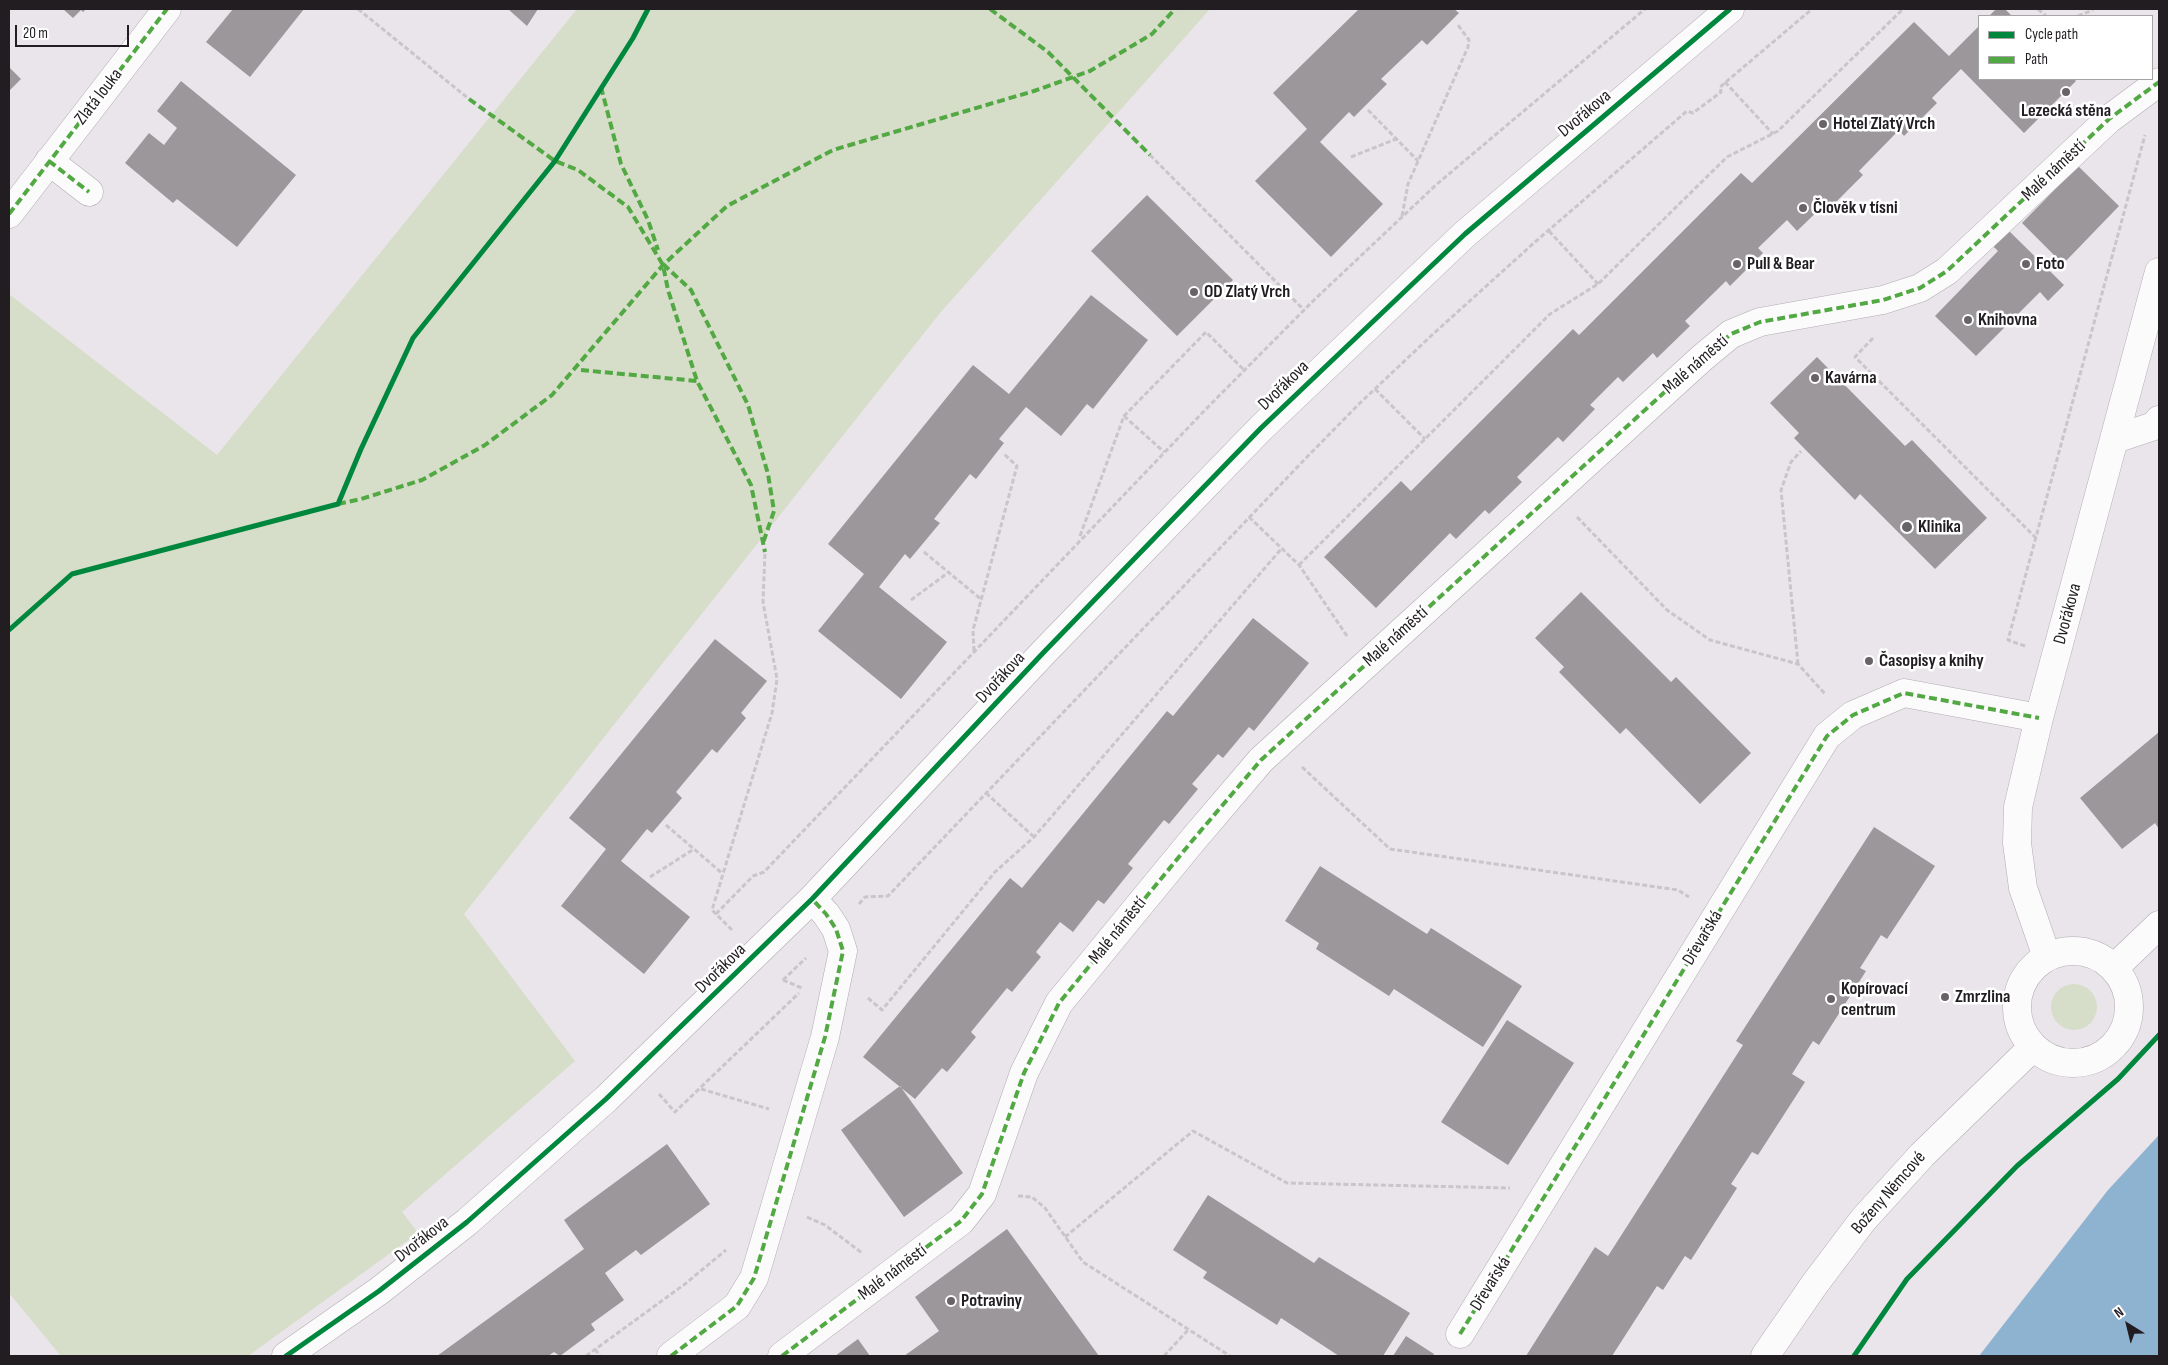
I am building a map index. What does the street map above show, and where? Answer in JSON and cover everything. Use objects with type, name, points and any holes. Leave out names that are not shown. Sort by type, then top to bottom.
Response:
[{"type":"street","name":"Zlatá louka","points":[[9,214],[167,9]]},
{"type":"street","name":"Dvořákova","points":[[286,1356],[379,1291],[467,1222],[606,1098],[812,900],[1044,653],[1260,428],[1465,234],[1730,9]]},
{"type":"street","name":"Malé náměstí","points":[[782,1356],[961,1221],[982,1194],[1024,1073],[1059,1003],[1192,841],[1262,760],[1278,745],[1731,334],[1760,322],[1883,300],[1920,288],[1947,271],[2109,119],[2155,85]]},
{"type":"street","points":[[49,161],[89,192]]},
{"type":"street","name":"Dvořákova","points":[[2047,957],[2023,888],[2017,843],[2018,807],[2039,718],[2159,272]]},
{"type":"street","points":[[2115,439],[2154,426],[2159,420]]},
{"type":"street","name":"Dřevařská","points":[[1460,1334],[1827,736],[1853,715],[1904,693],[2039,718]]},
{"type":"street","points":[[671,1356],[737,1306],[754,1278],[825,1037],[843,951],[836,929],[826,914],[812,900]]},
{"type":"street","points":[[2114,968],[2159,925]]},
{"type":"street","points":[[2070,951],[2082,951],[2099,957],[2114,968],[2126,986],[2130,1008],[2125,1029],[2113,1048],[2094,1060],[2072,1064],[2051,1059],[2033,1047],[2020,1027],[2017,1004],[2019,993],[2030,972],[2047,957],[2070,951]]},
{"type":"street","name":"Boženy Němcové","points":[[1764,1356],[1863,1220],[1922,1155],[2033,1047]]},
{"type":"path","points":[[358,9],[469,99]]},
{"type":"path","points":[[716,914],[752,876],[764,872],[1164,452],[1304,310],[1437,184],[1645,9]]},
{"type":"path","points":[[764,552],[762,602],[777,679],[772,713],[712,910],[783,980],[836,929],[865,897],[888,896],[1375,389],[1549,231],[1687,111],[1693,114],[1720,92],[1720,87],[1725,82],[1812,9]]},
{"type":"path","points":[[1299,565],[1550,314],[1598,284],[1727,157],[1778,131],[1903,9]]},
{"type":"path","points":[[2080,15],[2093,10]]},
{"type":"path","points":[[1402,217],[1408,184],[1468,47],[1469,40],[1458,25]]},
{"type":"path","points":[[1725,82],[1772,134]]},
{"type":"path","points":[[2031,648],[2008,640],[2153,106],[2155,85]]},
{"type":"path","points":[[1368,110],[1418,161]]},
{"type":"path","points":[[1351,157],[1396,139]]},
{"type":"path","points":[[1150,155],[1304,310]]},
{"type":"path","points":[[1549,231],[1598,284]]},
{"type":"path","points":[[1895,297],[1892,318],[1855,357],[2036,538]]},
{"type":"path","points":[[1080,536],[1124,416],[1206,332],[1244,370]]},
{"type":"path","points":[[1375,389],[1424,439]]},
{"type":"path","points":[[1124,416],[1164,452]]},
{"type":"path","points":[[1798,664],[1781,490],[1791,462],[1801,450]]},
{"type":"path","points":[[974,651],[973,630],[1017,466],[1004,454]]},
{"type":"path","points":[[1553,494],[1667,610],[1710,640],[1798,664],[1847,720]]},
{"type":"path","points":[[1250,517],[1299,565],[1367,663]]},
{"type":"path","points":[[836,986],[857,989],[882,1010],[995,872],[1034,837],[1282,548]]},
{"type":"path","points":[[924,552],[982,600]]},
{"type":"path","points":[[911,600],[949,572]]},
{"type":"path","points":[[1278,745],[1390,849],[1678,890],[1717,916]]},
{"type":"path","points":[[986,793],[1034,837]]},
{"type":"path","points":[[666,825],[723,874]]},
{"type":"path","points":[[650,877],[694,849]]},
{"type":"path","points":[[700,1088],[800,1118]]},
{"type":"path","points":[[1065,1238],[1193,1131],[1287,1183],[1515,1188]]},
{"type":"path","points":[[982,1194],[1032,1197],[1045,1208],[1083,1262],[1230,1356]]},
{"type":"path","points":[[772,1212],[790,1209],[825,1225],[890,1274]]},
{"type":"path","points":[[586,1356],[685,1284],[730,1247]]},
{"type":"path","points":[[1164,1356],[1188,1330]]},
{"type":"path","points":[[595,1349],[600,1356]]},
{"type":"green space","points":[[577,9],[1210,9],[940,313],[464,914],[575,1061],[402,1212],[418,1233],[248,1356],[61,1356],[9,1293],[9,294],[217,455]]},
{"type":"green space","points":[[2074,984],[2087,988],[2093,994],[2097,1007],[2093,1020],[2087,1026],[2074,1030],[2061,1026],[2055,1020],[2051,1007],[2055,994],[2061,988]]},
{"type":"water","points":[[2159,1135],[2159,1356],[1979,1356],[2108,1190]]},
{"type":"building","points":[[63,9],[86,9],[83,12],[81,10],[73,18]]},
{"type":"building","points":[[233,9],[304,9],[250,77],[206,42]]},
{"type":"building","points":[[508,9],[538,9],[527,26]]},
{"type":"building","points":[[1359,9],[1454,9],[1459,13],[1427,45],[1422,40],[1381,79],[1387,84],[1354,117],[1349,112],[1320,142],[1383,204],[1331,257],[1255,181],[1307,129],[1273,93]]},
{"type":"building","points":[[1996,9],[2005,9],[2011,15],[1990,15]]},
{"type":"building","points":[[1914,22],[1949,56],[1978,27],[1978,80],[2076,81],[2024,133],[1961,69],[1932,98],[1937,103],[1904,136],[1899,130],[1859,171],[1863,175],[1831,207],[1826,203],[1797,231],[1787,220],[1758,248],[1763,253],[1730,286],[1726,281],[1685,321],[1690,326],[1657,358],[1653,353],[1623,382],[1618,377],[1590,405],[1595,409],[1563,442],[1558,437],[1517,477],[1522,482],[1489,514],[1485,510],[1456,539],[1450,533],[1376,608],[1324,557],[1401,481],[1411,491],[1573,329],[1579,335],[1741,173],[1752,183]]},
{"type":"building","points":[[9,67],[21,79],[9,91]]},
{"type":"building","points":[[181,81],[296,175],[237,247],[177,199],[173,203],[125,163],[149,133],[164,145],[177,128],[157,111]]},
{"type":"building","points":[[2078,166],[2119,206],[2063,264],[2022,223]]},
{"type":"building","points":[[1147,195],[1233,280],[1177,336],[1091,251]]},
{"type":"building","points":[[2008,230],[2064,285],[2048,301],[2040,292],[1976,356],[1935,316],[1998,251],[1992,245]]},
{"type":"building","points":[[1091,295],[1148,340],[1093,409],[1087,404],[1061,436],[1026,407],[999,439],[1004,443],[976,479],[970,474],[934,519],[940,523],[910,559],[905,554],[879,587],[947,642],[901,699],[818,631],[864,574],[828,544],[973,365],[1009,394]]},
{"type":"building","points":[[1817,357],[1905,446],[1912,440],[1987,518],[1935,569],[1860,494],[1855,500],[1794,438],[1799,433],[1770,403]]},
{"type":"building","points":[[1581,592],[1671,682],[1676,677],[1751,753],[1700,804],[1626,728],[1620,734],[1559,672],[1564,667],[1535,638]]},
{"type":"building","points":[[1253,618],[1309,663],[1254,731],[1249,727],[1223,758],[1218,754],[1192,784],[1198,789],[1169,824],[1164,820],[1128,864],[1133,868],[1104,904],[1098,900],[1073,932],[1060,922],[1036,952],[1041,957],[1012,992],[1007,988],[971,1032],[976,1037],[947,1072],[942,1068],[915,1099],[863,1057],[1010,878],[1022,888],[1167,711],[1173,716]]},
{"type":"building","points":[[715,639],[767,681],[741,713],[746,718],[717,753],[712,749],[676,792],[682,798],[652,833],[647,829],[621,861],[690,917],[644,974],[561,906],[606,849],[569,818]]},
{"type":"building","points":[[2159,732],[2159,829],[2155,823],[2122,849],[2080,798]]},
{"type":"building","points":[[1874,827],[1935,866],[1887,939],[1881,935],[1860,968],[1866,971],[1819,1045],[1813,1041],[1792,1074],[1805,1082],[1758,1155],[1752,1152],[1731,1184],[1737,1188],[1691,1260],[1685,1256],[1663,1290],[1657,1286],[1612,1356],[1526,1356],[1595,1247],[1608,1256],[1743,1045],[1736,1041]]},
{"type":"building","points":[[1320,866],[1427,934],[1431,928],[1522,986],[1483,1047],[1394,989],[1389,996],[1316,949],[1319,943],[1285,921]]},
{"type":"building","points":[[1507,1020],[1574,1063],[1508,1165],[1441,1122]]},
{"type":"building","points":[[900,1086],[963,1173],[904,1217],[841,1130]]},
{"type":"building","points":[[667,1144],[710,1204],[641,1255],[636,1250],[605,1273],[624,1300],[591,1324],[595,1330],[560,1356],[554,1352],[548,1356],[437,1356],[584,1249],[564,1220]]},
{"type":"building","points":[[1208,1195],[1314,1263],[1319,1257],[1410,1313],[1383,1356],[1339,1356],[1281,1318],[1277,1325],[1203,1278],[1207,1272],[1173,1250]]},
{"type":"building","points":[[1007,1229],[1099,1356],[904,1356],[939,1331],[915,1297]]},
{"type":"building","points":[[1406,1336],[1434,1354],[1433,1356],[1393,1356]]},
{"type":"building","points":[[858,1339],[870,1356],[835,1356]]},
{"type":"marked path","points":[[9,214],[167,9]]},
{"type":"marked path","points":[[990,9],[1048,52],[1150,155]]},
{"type":"marked path","points":[[338,504],[361,499],[422,480],[485,445],[552,395],[663,265],[727,206],[833,150],[1034,91],[1090,71],[1152,34],[1175,9]]},
{"type":"marked path","points":[[782,1356],[961,1221],[982,1194],[1024,1073],[1059,1003],[1261,760],[1702,358],[1731,334],[1760,322],[1883,300],[1920,288],[1947,271],[2109,119],[2159,82]]},
{"type":"marked path","points":[[601,87],[621,164],[648,220],[658,250]]},
{"type":"marked path","points":[[469,99],[555,161],[578,170],[628,207],[663,265],[668,290],[697,381],[751,485],[765,552]]},
{"type":"marked path","points":[[49,161],[89,192]]},
{"type":"marked path","points":[[663,264],[691,290],[748,405],[768,474],[774,511],[763,543]]},
{"type":"marked path","points":[[581,370],[697,381]]},
{"type":"marked path","points":[[1460,1334],[1827,736],[1853,715],[1904,693],[2039,718]]},
{"type":"marked path","points":[[671,1356],[737,1306],[754,1278],[825,1037],[843,951],[836,929],[826,914],[812,899]]},
{"type":"cycle path","points":[[9,630],[72,574],[338,504],[361,449],[413,338],[555,161],[633,38],[648,9]]},
{"type":"cycle path","points":[[286,1356],[379,1291],[467,1222],[606,1099],[812,899],[1043,653],[1261,428],[1465,234],[1730,9]]},
{"type":"cycle path","points":[[1854,1356],[1907,1279],[2017,1166],[2118,1079],[2159,1035]]},
{"type":"place","name":"Lezecká stěna","points":[[2066,92]]},
{"type":"place","name":"Hotel Zlatý Vrch","points":[[1823,124]]},
{"type":"place","name":"Člověk v tísni","points":[[1803,208]]},
{"type":"place","name":"Pull & Bear","points":[[1737,264]]},
{"type":"place","name":"Foto","points":[[2026,264]]},
{"type":"place","name":"OD Zlatý Vrch","points":[[1194,292]]},
{"type":"place","name":"Knihovna","points":[[1968,320]]},
{"type":"place","name":"Kavárna","points":[[1815,378]]},
{"type":"place","name":"Klinika","points":[[1907,527]]},
{"type":"place","name":"Časopisy a knihy","points":[[1869,661]]},
{"type":"place","name":"Zmrzlina","points":[[1945,997]]},
{"type":"place","name":"Kopírovací centrum","points":[[1831,999]]},
{"type":"place","name":"Potraviny","points":[[951,1301]]}]
